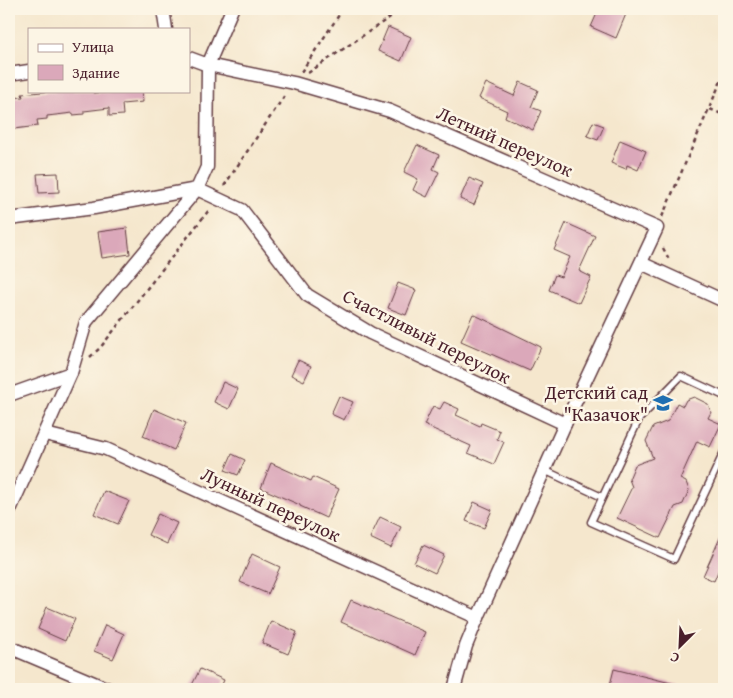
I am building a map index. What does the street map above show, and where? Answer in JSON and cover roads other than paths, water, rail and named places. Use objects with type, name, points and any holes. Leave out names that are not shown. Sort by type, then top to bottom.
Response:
[{"type":"street","points":[[163,9],[166,28]]},
{"type":"street","points":[[9,512],[71,373],[86,322],[196,189],[207,167],[208,65],[232,9]]},
{"type":"street","name":"Летний переулок","points":[[190,58],[208,65],[294,82],[390,111],[657,228],[641,263]]},
{"type":"street","points":[[9,74],[28,71]]},
{"type":"street","points":[[9,219],[94,208],[196,189]]},
{"type":"street","name":"Счастливый переулок","points":[[196,189],[242,210],[307,295],[370,332],[565,424]]},
{"type":"street","points":[[454,689],[466,646],[478,618],[565,424],[641,263],[724,301]]},
{"type":"street","points":[[9,395],[71,373]]},
{"type":"street","name":"Лунный переулок","points":[[45,434],[106,449],[478,618]]},
{"type":"street","points":[[9,647],[108,689]]},
{"type":"lane","points":[[724,396],[681,376],[639,419],[591,522],[674,559],[724,452]]},
{"type":"lane","points":[[544,470],[602,497]]},
{"type":"place","name":"Детский сад \"Казачок\"","points":[[663,403]]}]
